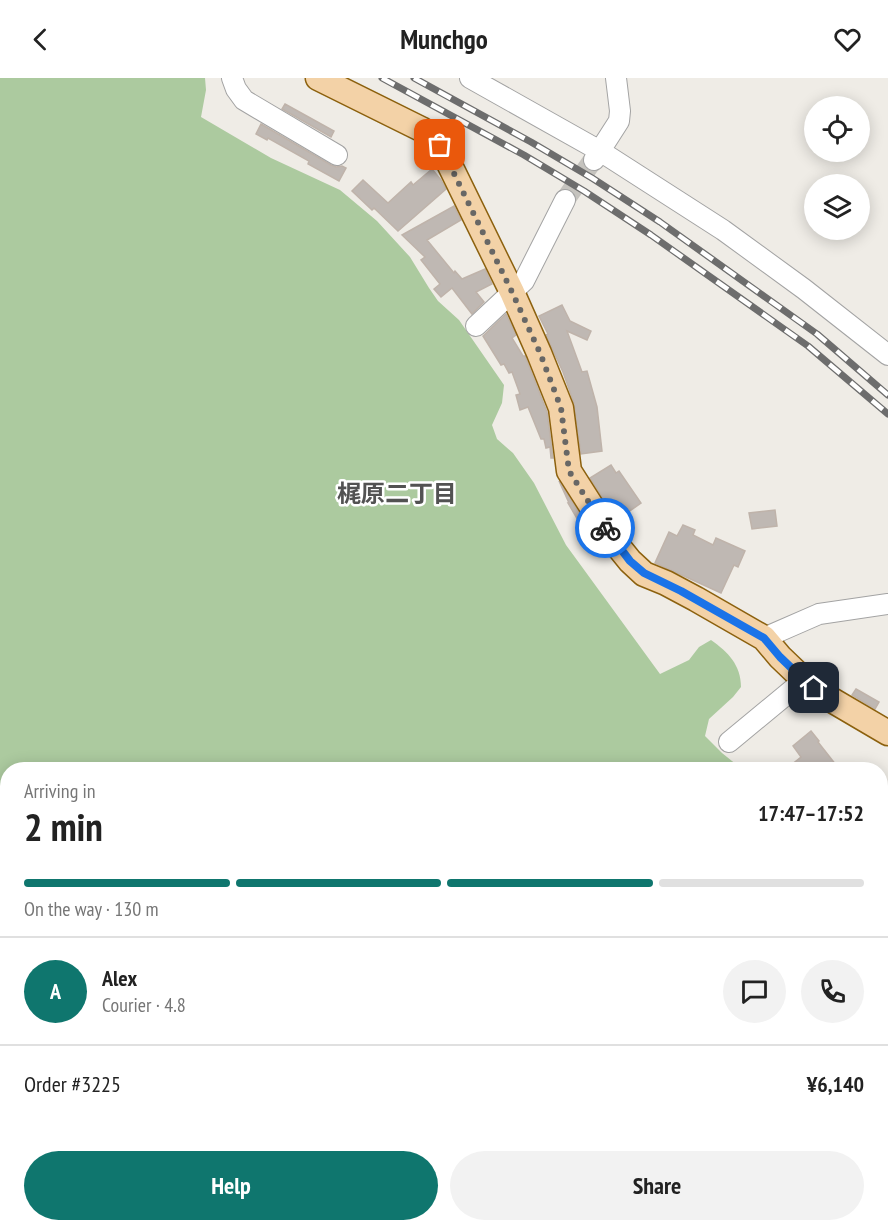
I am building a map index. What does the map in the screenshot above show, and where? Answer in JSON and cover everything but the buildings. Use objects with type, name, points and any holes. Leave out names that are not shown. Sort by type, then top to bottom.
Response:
[{"type":"main road","points":[[318,78],[413,125],[429,134],[440,145],[540,353],[561,408],[569,471],[613,540],[630,561],[644,573],[764,638],[804,680],[825,696],[888,734]]},
{"type":"street","points":[[232,78],[243,100],[337,155]]},
{"type":"street","points":[[470,78],[723,230],[804,289],[888,355]]},
{"type":"street","points":[[597,155],[621,116],[616,78]]},
{"type":"street","points":[[476,326],[524,281],[565,200]]},
{"type":"street","points":[[764,638],[819,614],[888,604]]},
{"type":"street","points":[[729,742],[804,680]]},
{"type":"green space","points":[[0,78],[205,78],[206,90],[201,117],[271,158],[340,190],[377,221],[410,257],[438,301],[459,320],[504,385],[502,403],[492,425],[497,439],[513,453],[534,483],[566,545],[660,674],[689,660],[699,647],[711,640],[728,654],[736,666],[741,687],[709,719],[705,736],[733,762],[0,762]]},
{"type":"tunnel","points":[[565,200],[593,160]]},
{"type":"railway","points":[[382,78],[524,155],[651,235],[808,346],[888,414]]},
{"type":"railway","points":[[414,78],[531,142],[660,222],[817,334],[888,395]]},
{"type":"way so far","points":[[440,145],[540,353],[561,408],[569,471],[605,528]]},
{"type":"district","name":"梶原二丁目","points":[[397,493]]},
{"type":"route","points":[[605,528],[630,561],[644,573],[764,638],[780,657],[814,688]]}]
